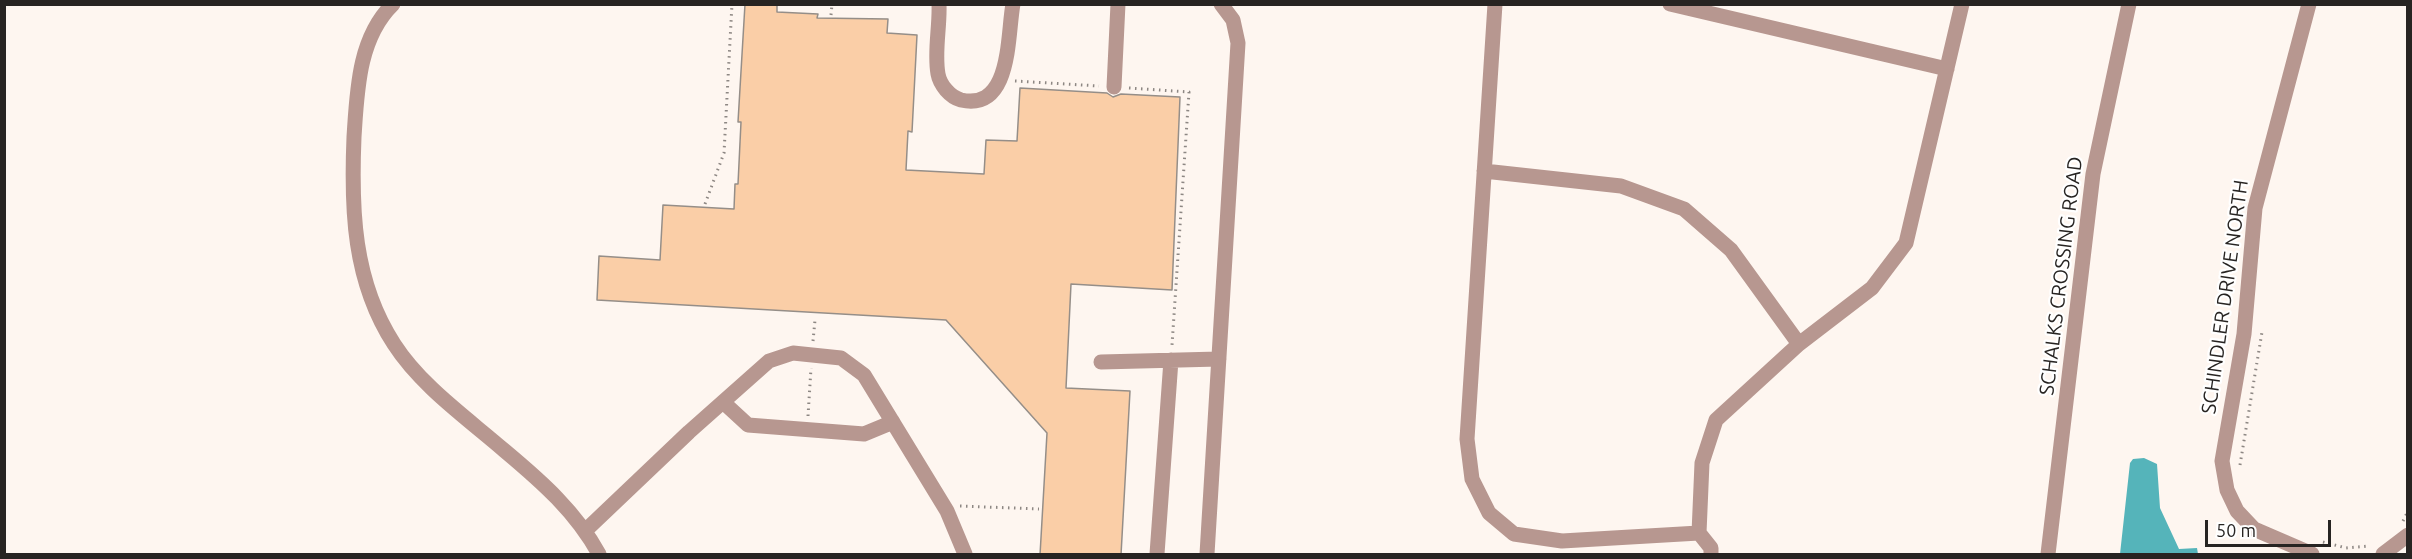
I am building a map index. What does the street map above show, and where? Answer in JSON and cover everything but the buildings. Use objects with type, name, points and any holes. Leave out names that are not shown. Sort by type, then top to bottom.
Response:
[{"type":"street","points":[[939,4],[938,68],[943,86],[958,99],[972,102],[992,93],[1002,80],[1013,4]]},
{"type":"street","points":[[1114,87],[1118,4]]},
{"type":"street","points":[[1207,555],[1238,43],[1233,20],[1221,4]]},
{"type":"street","points":[[1495,4],[1467,439],[1472,479],[1489,513],[1514,534],[1562,541],[1699,533]]},
{"type":"street","points":[[1670,4],[1947,69]]},
{"type":"street","points":[[1712,555],[1711,548],[1699,533],[1702,463],[1716,420],[1799,344],[1872,288],[1906,243],[1962,4]]},
{"type":"street","name":"SCHALKS CROSSING ROAD","points":[[2048,555],[2093,174],[2129,4]]},
{"type":"street","name":"SCHINDLER DRIVE NORTH","points":[[2309,4],[2255,208],[2244,334],[2222,461],[2227,490],[2237,511],[2254,529],[2316,548]]},
{"type":"street","points":[[390,6],[370,40],[357,84],[351,195],[356,247],[372,301],[394,344],[434,389],[553,491],[586,530],[599,555]]},
{"type":"street","points":[[1484,171],[1621,186],[1684,209],[1731,250],[1799,344]]},
{"type":"street","points":[[586,530],[769,361],[793,353],[841,358],[864,375],[947,511],[965,555]]},
{"type":"street","points":[[1101,362],[1219,359]]},
{"type":"street","points":[[1157,555],[1171,360]]},
{"type":"street","points":[[723,402],[748,425],[864,434],[893,422]]},
{"type":"street","points":[[2386,551],[2402,531]]},
{"type":"path","points":[[705,204],[724,153],[732,4]]},
{"type":"path","points":[[831,15],[832,4]]},
{"type":"path","points":[[1002,80],[1190,92],[1171,360]]},
{"type":"path","points":[[807,429],[815,320]]},
{"type":"path","points":[[2240,471],[2261,351],[2262,328]]},
{"type":"path","points":[[947,511],[957,506],[1039,509]]},
{"type":"path","points":[[2402,531],[2408,511]]},
{"type":"path","points":[[2316,548],[2363,548],[2386,551]]},
{"type":"water","points":[[2144,458],[2157,464],[2160,508],[2179,549],[2197,548],[2198,554],[2120,554],[2130,463],[2133,459]]}]
